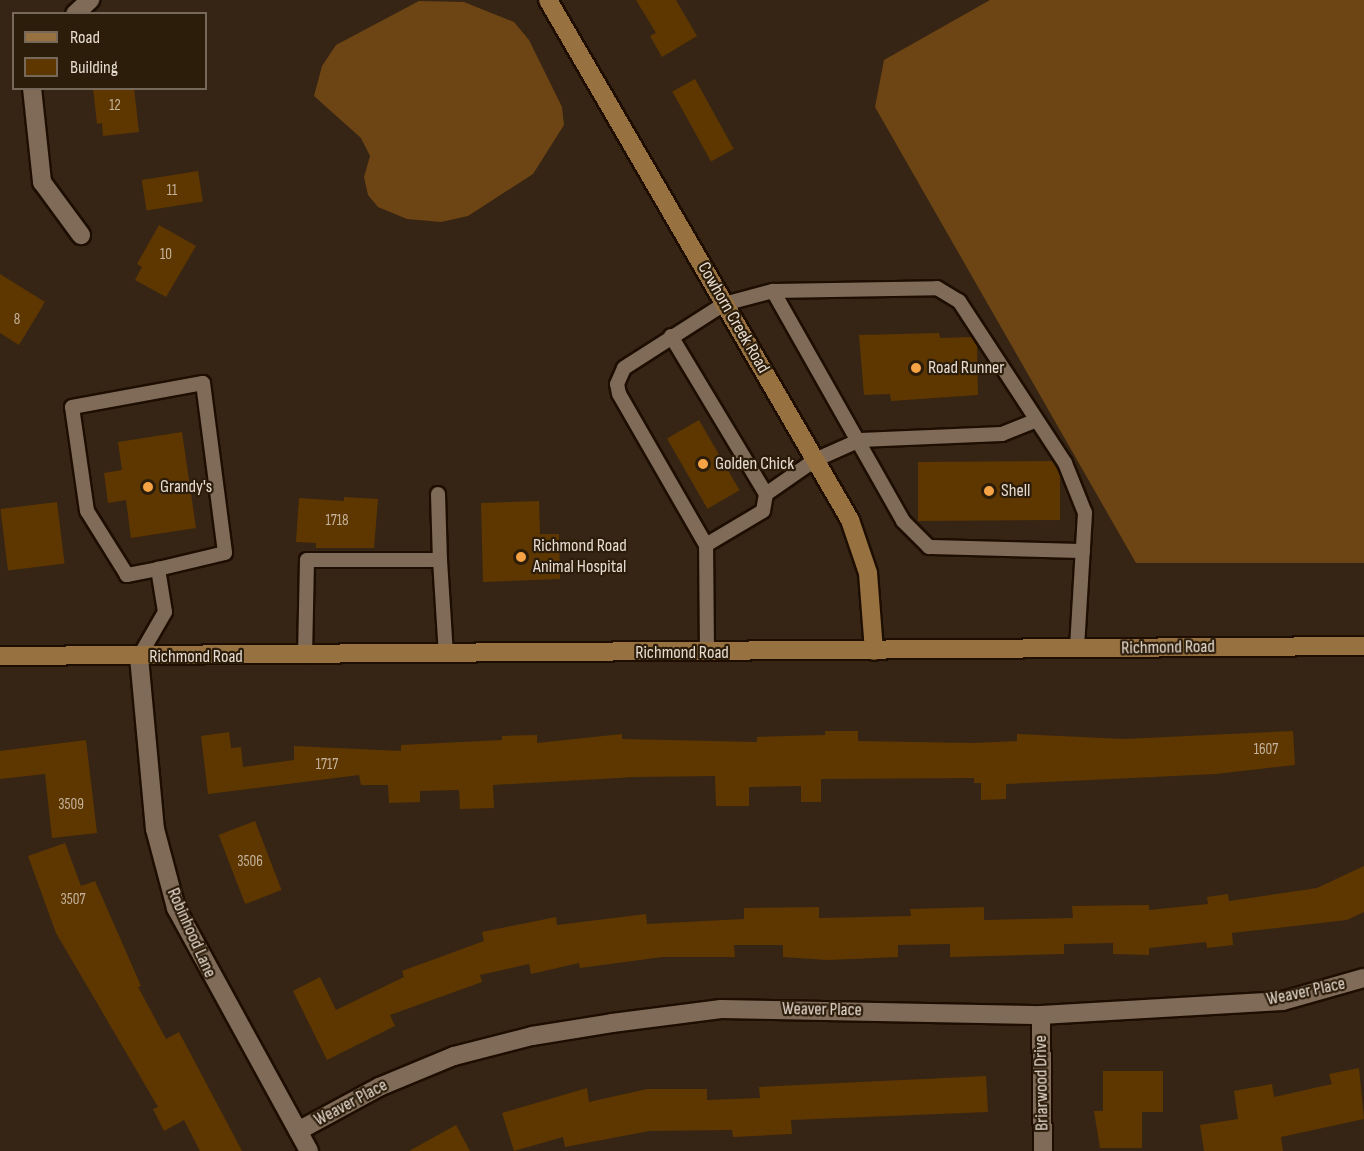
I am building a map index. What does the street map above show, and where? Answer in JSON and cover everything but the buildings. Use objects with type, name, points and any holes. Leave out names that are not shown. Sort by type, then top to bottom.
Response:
[{"type":"main road","name":"Cowhorn Creek Road","points":[[548,0],[850,520],[868,573],[874,651]]},
{"type":"main road","name":"Richmond Road","points":[[0,656],[446,655],[1364,646]]},
{"type":"street","points":[[77,12],[90,0]]},
{"type":"street","points":[[32,90],[42,182],[81,236]]},
{"type":"street","name":"Robinhood Lane","points":[[140,657],[155,829],[176,908],[309,1151]]},
{"type":"street","name":"Weaver Place","points":[[298,1131],[379,1087],[454,1056],[578,1028],[721,1009],[1041,1015],[1283,1001],[1364,978]]},
{"type":"street","name":"Briarwood Drive","points":[[1041,1015],[1043,1151]]},
{"type":"lane","points":[[707,653],[705,545],[618,394],[617,384],[624,368],[724,304],[773,291],[938,288],[949,293],[1065,463],[1085,513],[1077,649]]},
{"type":"lane","points":[[773,291],[860,440],[903,521],[929,547],[1083,551]]},
{"type":"lane","points":[[671,336],[765,494],[763,511],[705,545]]},
{"type":"lane","points":[[203,383],[225,553],[159,569],[127,575],[87,511],[72,407],[203,383]]},
{"type":"lane","points":[[765,494],[815,460],[860,440],[1002,434],[1036,420]]},
{"type":"lane","points":[[438,494],[446,655]]},
{"type":"lane","points":[[305,656],[308,560],[440,560]]},
{"type":"lane","points":[[140,657],[165,612],[159,569]]},
{"type":"shaded area","points":[[990,0],[1364,0],[1364,563],[1136,563],[875,107],[884,60]]},
{"type":"shaded area","points":[[419,1],[464,2],[514,22],[529,40],[562,107],[564,125],[533,174],[468,216],[441,222],[407,219],[378,207],[368,195],[364,177],[370,156],[361,138],[314,96],[322,66],[336,45]]},
{"type":"place","name":"Road Runner","points":[[916,368]]},
{"type":"place","name":"Golden Chick","points":[[703,464]]},
{"type":"place","name":"Grandy's","points":[[148,487]]},
{"type":"place","name":"Shell","points":[[989,491]]},
{"type":"place","name":"Richmond Road Animal Hospital","points":[[521,557]]}]
